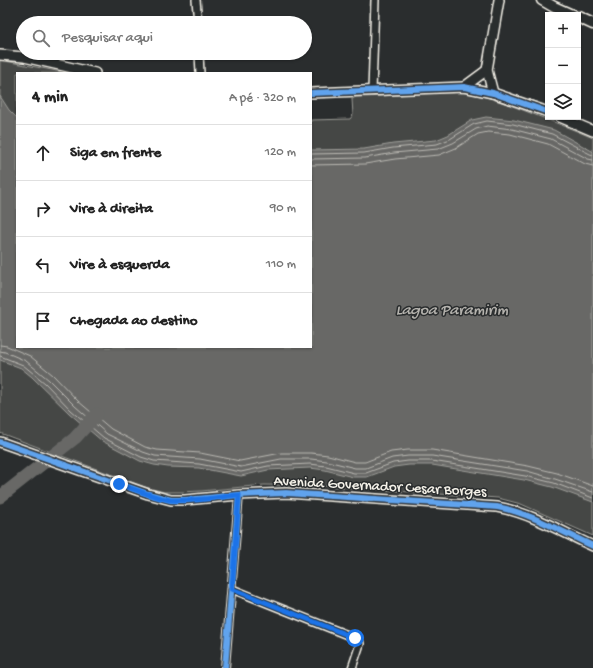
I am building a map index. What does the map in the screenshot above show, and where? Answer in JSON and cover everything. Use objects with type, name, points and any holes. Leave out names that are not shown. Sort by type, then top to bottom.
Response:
[{"type":"main road","points":[[542,0],[555,4],[567,12]]},
{"type":"main road","points":[[581,18],[593,24]]},
{"type":"street","points":[[196,0],[197,16]]},
{"type":"street","points":[[372,90],[375,0]]},
{"type":"street","points":[[493,93],[487,70],[499,0]]},
{"type":"street","points":[[0,55],[16,56]]},
{"type":"street","points":[[37,60],[91,72]]},
{"type":"street","points":[[199,60],[200,72]]},
{"type":"street","points":[[464,87],[487,70]]},
{"type":"street","points":[[312,93],[464,87],[493,93],[545,111]]},
{"type":"street","points":[[567,120],[593,132]]},
{"type":"street","name":"Avenida Governador Cesar Borges","points":[[0,442],[162,498],[185,500],[239,495],[286,493],[497,507],[529,516],[593,546]]},
{"type":"street","points":[[225,668],[239,495]]},
{"type":"street","points":[[232,589],[355,638],[360,644],[352,668]]},
{"type":"shaded area","name":"Lagoa Paramirim","points":[[0,60],[62,72],[16,72],[16,348],[312,348],[312,120],[350,119],[353,115],[352,99],[356,97],[439,92],[475,94],[509,105],[593,138],[593,536],[521,504],[498,498],[322,486],[264,485],[181,492],[164,492],[145,487],[0,433]]},
{"type":"water","name":"Lagoa Paramirim","points":[[0,96],[9,110],[16,117],[16,348],[312,348],[312,150],[364,149],[393,144],[436,140],[448,135],[472,120],[486,117],[514,120],[554,130],[593,152],[593,502],[552,487],[524,480],[432,465],[409,465],[394,467],[367,477],[353,477],[310,468],[268,470],[241,476],[199,468],[154,465],[140,461],[102,441],[69,413],[21,368],[0,360]]},
{"type":"waterway","points":[[0,497],[75,438],[97,414]]},
{"type":"cycle path","points":[[312,93],[464,87],[493,93],[545,111]]},
{"type":"cycle path","points":[[0,442],[148,494],[171,500],[286,493],[497,507],[534,518],[593,546]]},
{"type":"cycle path","points":[[225,668],[239,495]]},
{"type":"route","points":[[119,484],[171,500],[239,495],[232,589],[355,638]]}]
